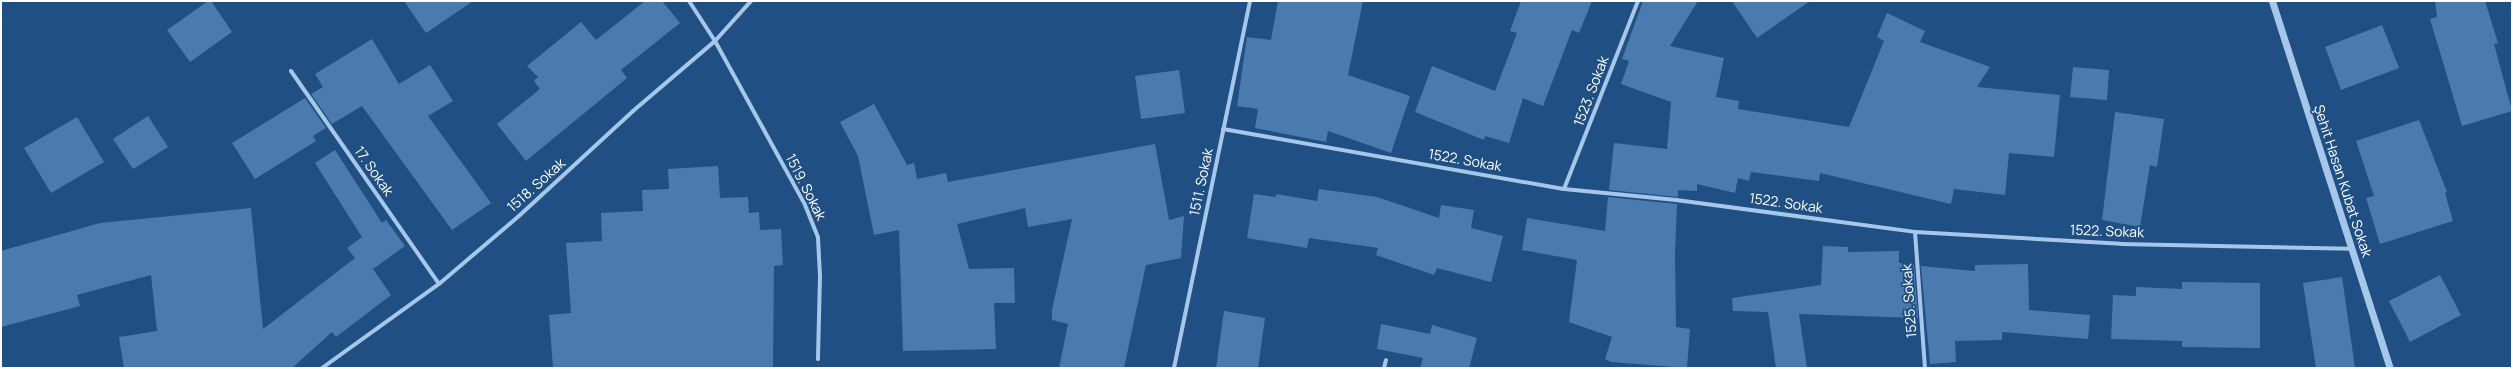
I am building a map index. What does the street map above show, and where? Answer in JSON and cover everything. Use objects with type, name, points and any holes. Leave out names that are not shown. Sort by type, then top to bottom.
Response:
[{"type":"street","name":"1519. Sokak","points":[[689,1],[715,41],[805,205],[818,238],[820,276],[818,359]]},
{"type":"street","name":"1518. Sokak","points":[[322,368],[439,284],[520,215],[633,111],[715,41],[751,1]]},
{"type":"street","name":"1511. Sokak","points":[[1174,368],[1250,1]]},
{"type":"street","name":"1523. Sokak","points":[[1564,189],[1638,1]]},
{"type":"street","name":"Şehit Hasan Kubat Sokak","points":[[2272,1],[2390,368]]},
{"type":"street","name":"17. Sokak","points":[[291,71],[439,284]]},
{"type":"street","name":"1522. Sokak","points":[[1223,130],[1564,189],[1676,200],[1915,232],[2121,244],[2351,249]]},
{"type":"street","name":"1525. Sokak","points":[[1915,232],[1925,368]]},
{"type":"street","points":[[1384,368],[1386,360]]},
{"type":"building","points":[[208,1],[211,1],[232,32],[190,62],[167,30]]},
{"type":"building","points":[[404,1],[473,1],[426,33]]},
{"type":"building","points":[[645,1],[662,1],[680,23],[621,70],[627,78],[526,161],[497,124],[540,89],[534,81],[538,77],[527,66],[581,22],[596,40]]},
{"type":"building","points":[[1278,1],[1363,1],[1348,75],[1410,96],[1391,153],[1328,131],[1326,142],[1255,128],[1258,109],[1237,106],[1247,37],[1271,40]]},
{"type":"building","points":[[1521,1],[1592,1],[1579,33],[1572,30],[1543,106],[1523,98],[1509,143],[1485,136],[1484,140],[1415,112],[1432,66],[1495,91],[1517,33],[1510,31]]},
{"type":"building","points":[[1643,1],[1698,1],[1670,46],[1724,58],[1716,97],[1739,101],[1738,109],[1849,127],[1884,41],[1877,37],[1887,13],[1925,31],[1920,42],[1990,67],[1977,87],[2060,95],[2054,157],[2009,153],[2005,195],[1954,189],[1951,204],[1820,173],[1819,181],[1751,172],[1749,181],[1738,178],[1735,193],[1697,184],[1697,191],[1678,190],[1678,197],[1609,190],[1614,143],[1667,149],[1671,102],[1621,84],[1629,61],[1622,59]]},
{"type":"building","points":[[1732,1],[1810,1],[1757,38]]},
{"type":"building","points":[[2435,1],[2485,1],[2498,43],[2494,44],[2512,111],[2462,126],[2430,19],[2437,17]]},
{"type":"building","points":[[2382,25],[2399,68],[2341,90],[2325,47]]},
{"type":"building","points":[[372,39],[399,84],[430,65],[453,101],[428,116],[491,203],[452,230],[362,106],[332,124],[311,94],[323,87],[315,74]]},
{"type":"building","points":[[2073,67],[2109,70],[2107,100],[2070,97]]},
{"type":"building","points":[[1179,70],[1185,113],[1141,119],[1135,76]]},
{"type":"building","points":[[305,98],[326,128],[313,136],[316,141],[255,179],[232,143]]},
{"type":"building","points":[[874,104],[907,165],[914,163],[917,179],[946,173],[948,182],[1155,144],[1169,220],[1184,216],[1181,258],[1146,265],[1124,368],[1059,368],[1068,324],[1052,320],[1052,310],[1072,219],[1028,227],[1025,208],[957,224],[969,269],[1014,268],[1015,303],[994,303],[996,349],[903,351],[899,230],[874,235],[858,156],[840,122]]},
{"type":"building","points":[[2115,112],[2164,119],[2157,167],[2150,165],[2140,227],[2102,220]]},
{"type":"building","points":[[148,116],[168,147],[133,169],[113,139]]},
{"type":"building","points":[[77,117],[104,162],[51,193],[24,148]]},
{"type":"building","points":[[2419,120],[2447,192],[2445,193],[2453,221],[2380,244],[2366,198],[2374,196],[2356,141]]},
{"type":"building","points":[[335,150],[382,223],[386,220],[405,246],[373,269],[391,295],[336,337],[332,332],[292,368],[124,368],[119,337],[157,331],[151,275],[77,295],[80,306],[1,327],[1,251],[100,223],[251,208],[263,329],[355,258],[347,248],[362,237],[315,163]]},
{"type":"building","points":[[718,166],[720,198],[748,197],[749,213],[759,212],[760,230],[781,229],[783,265],[774,266],[773,368],[553,368],[549,315],[571,313],[566,243],[602,241],[601,213],[643,211],[642,190],[669,189],[668,169]]},
{"type":"building","points":[[1319,189],[1377,197],[1439,218],[1441,205],[1474,210],[1471,228],[1503,236],[1491,282],[1437,268],[1434,275],[1376,255],[1378,248],[1309,238],[1307,248],[1247,238],[1254,194],[1276,197],[1276,194],[1317,201]]},
{"type":"building","points":[[1608,197],[1677,204],[1675,254],[1676,327],[1690,329],[1687,368],[1611,362],[1605,359],[1612,337],[1569,322],[1577,260],[1522,250],[1527,218],[1605,231]]},
{"type":"building","points":[[1823,246],[1848,247],[1848,252],[1899,251],[1899,263],[1914,265],[1918,318],[1799,314],[1807,368],[1776,368],[1768,312],[1733,311],[1732,298],[1821,285]]},
{"type":"building","points":[[2028,264],[2029,310],[2090,315],[2088,339],[2002,332],[2002,340],[1955,341],[1956,362],[1930,364],[1921,266],[1975,271],[1975,265]]},
{"type":"building","points":[[2440,275],[2461,315],[2410,342],[2389,301]]},
{"type":"building","points":[[2342,277],[2355,368],[2316,368],[2303,283]]},
{"type":"building","points":[[2182,282],[2260,283],[2260,348],[2182,347],[2182,341],[2111,339],[2113,295],[2136,296],[2136,287],[2182,289]]},
{"type":"building","points":[[1224,311],[1265,318],[1258,368],[1216,368]]},
{"type":"building","points":[[1381,324],[1430,334],[1432,325],[1477,338],[1469,368],[1420,368],[1423,358],[1377,349]]}]
